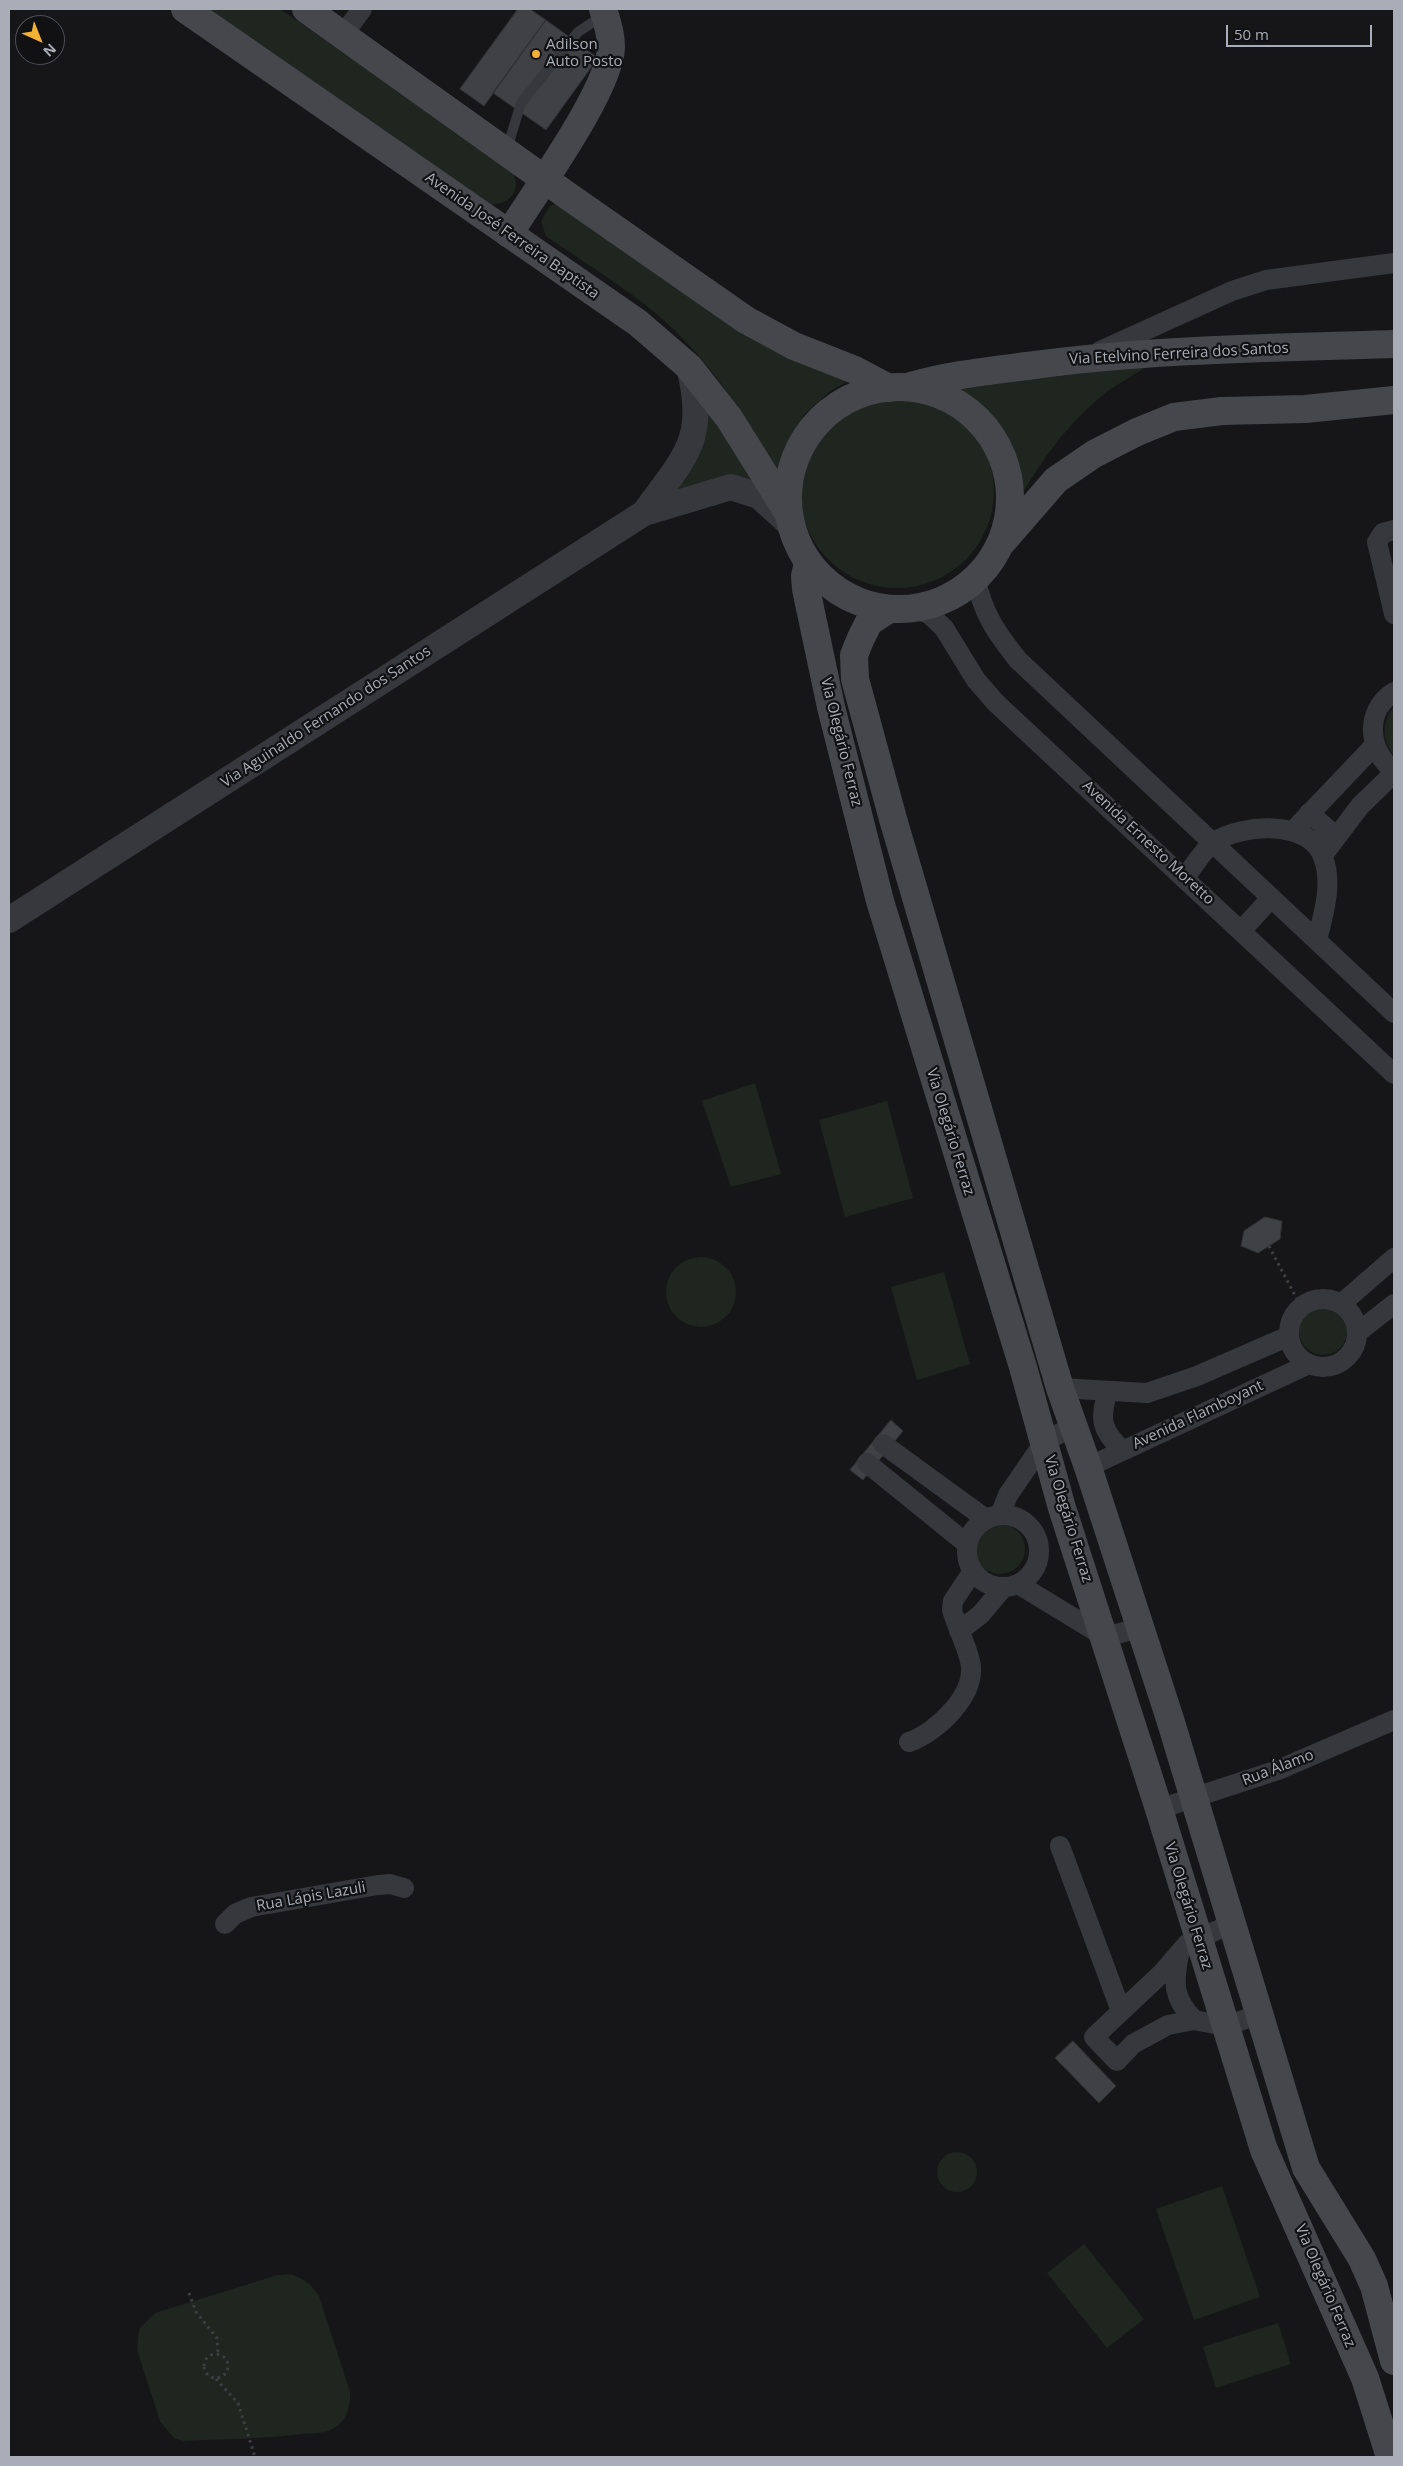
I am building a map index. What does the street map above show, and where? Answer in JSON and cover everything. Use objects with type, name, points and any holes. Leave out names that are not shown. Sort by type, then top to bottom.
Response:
[{"type":"main road","name":"Avenida José Ferreira Baptista","points":[[185,9],[638,323],[689,367],[729,418],[790,520]]},
{"type":"main road","points":[[306,9],[746,320],[794,346],[898,387],[936,393],[966,409],[986,428],[999,450],[1006,470],[1010,493],[1007,520],[998,546]]},
{"type":"main road","points":[[508,234],[595,97],[609,64],[612,47],[604,12]]},
{"type":"main road","name":"Via Etelvino Ferreira dos Santos","points":[[790,520],[787,500],[793,465],[808,434],[826,414],[845,401],[873,390],[898,387],[938,378],[1074,359],[1176,351],[1394,344]]},
{"type":"main road","points":[[790,520],[799,547],[808,563],[820,578],[836,590],[862,603],[900,608],[932,604],[954,594],[975,578],[998,546],[1056,480],[1094,454],[1137,432],[1174,417],[1222,411],[1305,410],[1394,400]]},
{"type":"main road","name":"Via Olegário Ferraz","points":[[808,563],[805,576],[806,589],[831,707],[880,901],[1045,1441],[1062,1508],[1159,1808],[1188,1947],[1225,2026],[1264,2150],[1365,2378],[1390,2457]]},
{"type":"main road","name":"Via Olegário Ferraz","points":[[900,608],[870,622],[854,655],[855,679],[893,819],[1060,1388],[1072,1427],[1088,1467],[1234,1923],[1306,2168],[1362,2259],[1374,2286],[1394,2361]]},
{"type":"street","points":[[343,35],[362,9]]},
{"type":"street","points":[[1074,359],[1111,348],[1232,291],[1266,280],[1394,263]]},
{"type":"street","name":"Via Aguinaldo Fernando dos Santos","points":[[644,513],[686,454],[693,438],[696,415],[695,392],[689,367]]},
{"type":"street","name":"Via Aguinaldo Fernando dos Santos","points":[[9,920],[644,513],[732,487],[759,496],[790,520]]},
{"type":"street","points":[[1394,530],[1383,533],[1377,542],[1394,614]]},
{"type":"street","points":[[975,578],[985,614],[998,636],[1018,660],[1394,1013]]},
{"type":"street","name":"Avenida Ernesto Moretto","points":[[900,608],[929,614],[934,618],[944,628],[976,680],[996,703],[1242,930],[1394,1074]]},
{"type":"street","points":[[1323,855],[1360,806],[1394,772],[1379,756],[1372,734],[1376,712],[1382,702],[1394,692]]},
{"type":"street","points":[[1294,830],[1374,745]]},
{"type":"street","points":[[1309,813],[1336,836]]},
{"type":"street","points":[[1185,878],[1213,842],[1246,830],[1294,830],[1310,840],[1323,855],[1326,866],[1327,900],[1317,940]]},
{"type":"street","points":[[1242,930],[1271,898]]},
{"type":"street","points":[[1341,1304],[1394,1258]]},
{"type":"street","points":[[1320,1299],[1341,1304],[1350,1312],[1355,1322],[1357,1333],[1355,1344],[1349,1354],[1331,1366],[1309,1364],[1299,1357],[1292,1347],[1289,1336],[1290,1325],[1294,1315],[1301,1307],[1320,1299]]},
{"type":"street","points":[[1357,1333],[1394,1304]]},
{"type":"street","points":[[1060,1388],[1147,1393],[1198,1376],[1289,1336]]},
{"type":"street","name":"Avenida Flamboyant","points":[[1088,1467],[1309,1364]]},
{"type":"street","points":[[1108,1392],[1102,1418],[1104,1429],[1122,1450]]},
{"type":"street","points":[[1072,1427],[1045,1441],[993,1517],[975,1528],[967,1544],[966,1555],[973,1572],[978,1578],[990,1585],[1011,1586],[1104,1637],[1139,1628]]},
{"type":"street","points":[[883,1444],[993,1517],[1016,1517],[1027,1524],[1036,1536],[1039,1550],[1036,1564],[1029,1576],[1011,1586],[980,1615],[959,1631]]},
{"type":"street","points":[[867,1464],[967,1544]]},
{"type":"street","points":[[909,1742],[925,1736],[950,1712],[965,1694],[971,1678],[970,1662],[952,1610],[953,1601],[973,1572]]},
{"type":"street","name":"Rua Álamo","points":[[1159,1808],[1278,1770],[1394,1720]]},
{"type":"street","points":[[1060,1846],[1121,2011]]},
{"type":"street","name":"Rua Lápis Lazuli","points":[[225,1924],[235,1914],[251,1907],[378,1885],[390,1884],[404,1888]]},
{"type":"street","points":[[1234,1923],[1188,1947],[1094,2037],[1117,2061],[1133,2044],[1168,2025],[1194,2020],[1225,2026],[1261,2014]]},
{"type":"street","points":[[1188,1947],[1175,1973],[1175,1992],[1183,2009],[1194,2020]]},
{"type":"lane","points":[[506,152],[521,103],[578,32],[604,12]]},
{"type":"path","points":[[1269,1246],[1301,1307]]},
{"type":"path","points":[[189,2293],[196,2312],[217,2338],[218,2354]]},
{"type":"path","points":[[216,2379],[223,2376],[227,2371],[228,2364],[218,2354],[211,2355],[206,2359],[203,2366],[205,2372],[210,2377],[216,2379],[238,2403],[255,2457]]},
{"type":"shaded area","points":[[207,9],[280,9],[508,167],[516,180],[516,186],[511,197],[499,204],[491,204]]},
{"type":"shaded area","points":[[561,204],[852,379],[830,391],[804,415],[787,445],[778,470],[773,468],[736,406],[694,350],[659,316],[632,295],[546,236],[541,221],[549,207]]},
{"type":"shaded area","points":[[1146,367],[1104,394],[1077,420],[1053,447],[1014,508],[1013,470],[999,433],[974,403],[941,383]]},
{"type":"shaded area","points":[[887,394],[907,394],[943,405],[966,422],[978,437],[987,454],[994,481],[994,501],[987,528],[978,545],[966,560],[951,572],[934,581],[907,588],[887,588],[851,577],[835,566],[822,553],[811,537],[804,519],[800,501],[800,481],[811,445],[822,429],[835,416],[851,405],[869,398]]},
{"type":"shaded area","points":[[705,403],[754,480],[723,476],[679,494],[676,486]]},
{"type":"shaded area","points":[[1394,707],[1394,756],[1385,738],[1385,725]]},
{"type":"shaded area","points":[[755,1083],[781,1174],[731,1187],[702,1101]]},
{"type":"shaded area","points":[[887,1101],[913,1198],[845,1217],[819,1120]]},
{"type":"shaded area","points":[[701,1257],[714,1260],[726,1267],[733,1279],[736,1292],[733,1305],[726,1317],[714,1324],[701,1327],[688,1324],[676,1317],[669,1305],[666,1292],[669,1279],[676,1267],[688,1260]]},
{"type":"shaded area","points":[[944,1272],[970,1364],[917,1380],[891,1287]]},
{"type":"shaded area","points":[[1318,1307],[1328,1307],[1340,1314],[1347,1326],[1347,1336],[1340,1348],[1328,1355],[1318,1355],[1310,1351],[1303,1344],[1299,1336],[1299,1326],[1303,1318],[1310,1311]]},
{"type":"shaded area","points":[[995,1524],[1005,1524],[1018,1531],[1025,1544],[1025,1554],[1018,1567],[1005,1574],[995,1574],[986,1570],[979,1563],[975,1554],[975,1544],[979,1535],[986,1528]]},
{"type":"shaded area","points":[[957,2152],[971,2158],[977,2172],[971,2186],[957,2192],[943,2186],[937,2172],[943,2158]]},
{"type":"shaded area","points":[[1222,2186],[1260,2297],[1194,2320],[1156,2209]]},
{"type":"shaded area","points":[[1084,2244],[1144,2319],[1107,2348],[1047,2273]]},
{"type":"shaded area","points":[[290,2274],[307,2282],[319,2296],[350,2392],[350,2403],[344,2419],[335,2427],[319,2433],[184,2441],[174,2438],[160,2421],[137,2350],[139,2329],[155,2313],[278,2275]]},
{"type":"shaded area","points":[[1278,2323],[1291,2364],[1216,2388],[1203,2347]]},
{"type":"building","points":[[518,9],[530,9],[546,20],[484,106],[460,89]]},
{"type":"building","points":[[546,20],[598,58],[546,130],[493,93]]},
{"type":"building","points":[[1265,1217],[1282,1221],[1280,1239],[1258,1253],[1241,1246],[1244,1231]]},
{"type":"building","points":[[891,1420],[903,1431],[863,1480],[850,1470]]},
{"type":"building","points":[[1073,2041],[1116,2086],[1099,2103],[1055,2058]]},
{"type":"place","name":"Adilson Auto Posto","points":[[536,54]]}]
